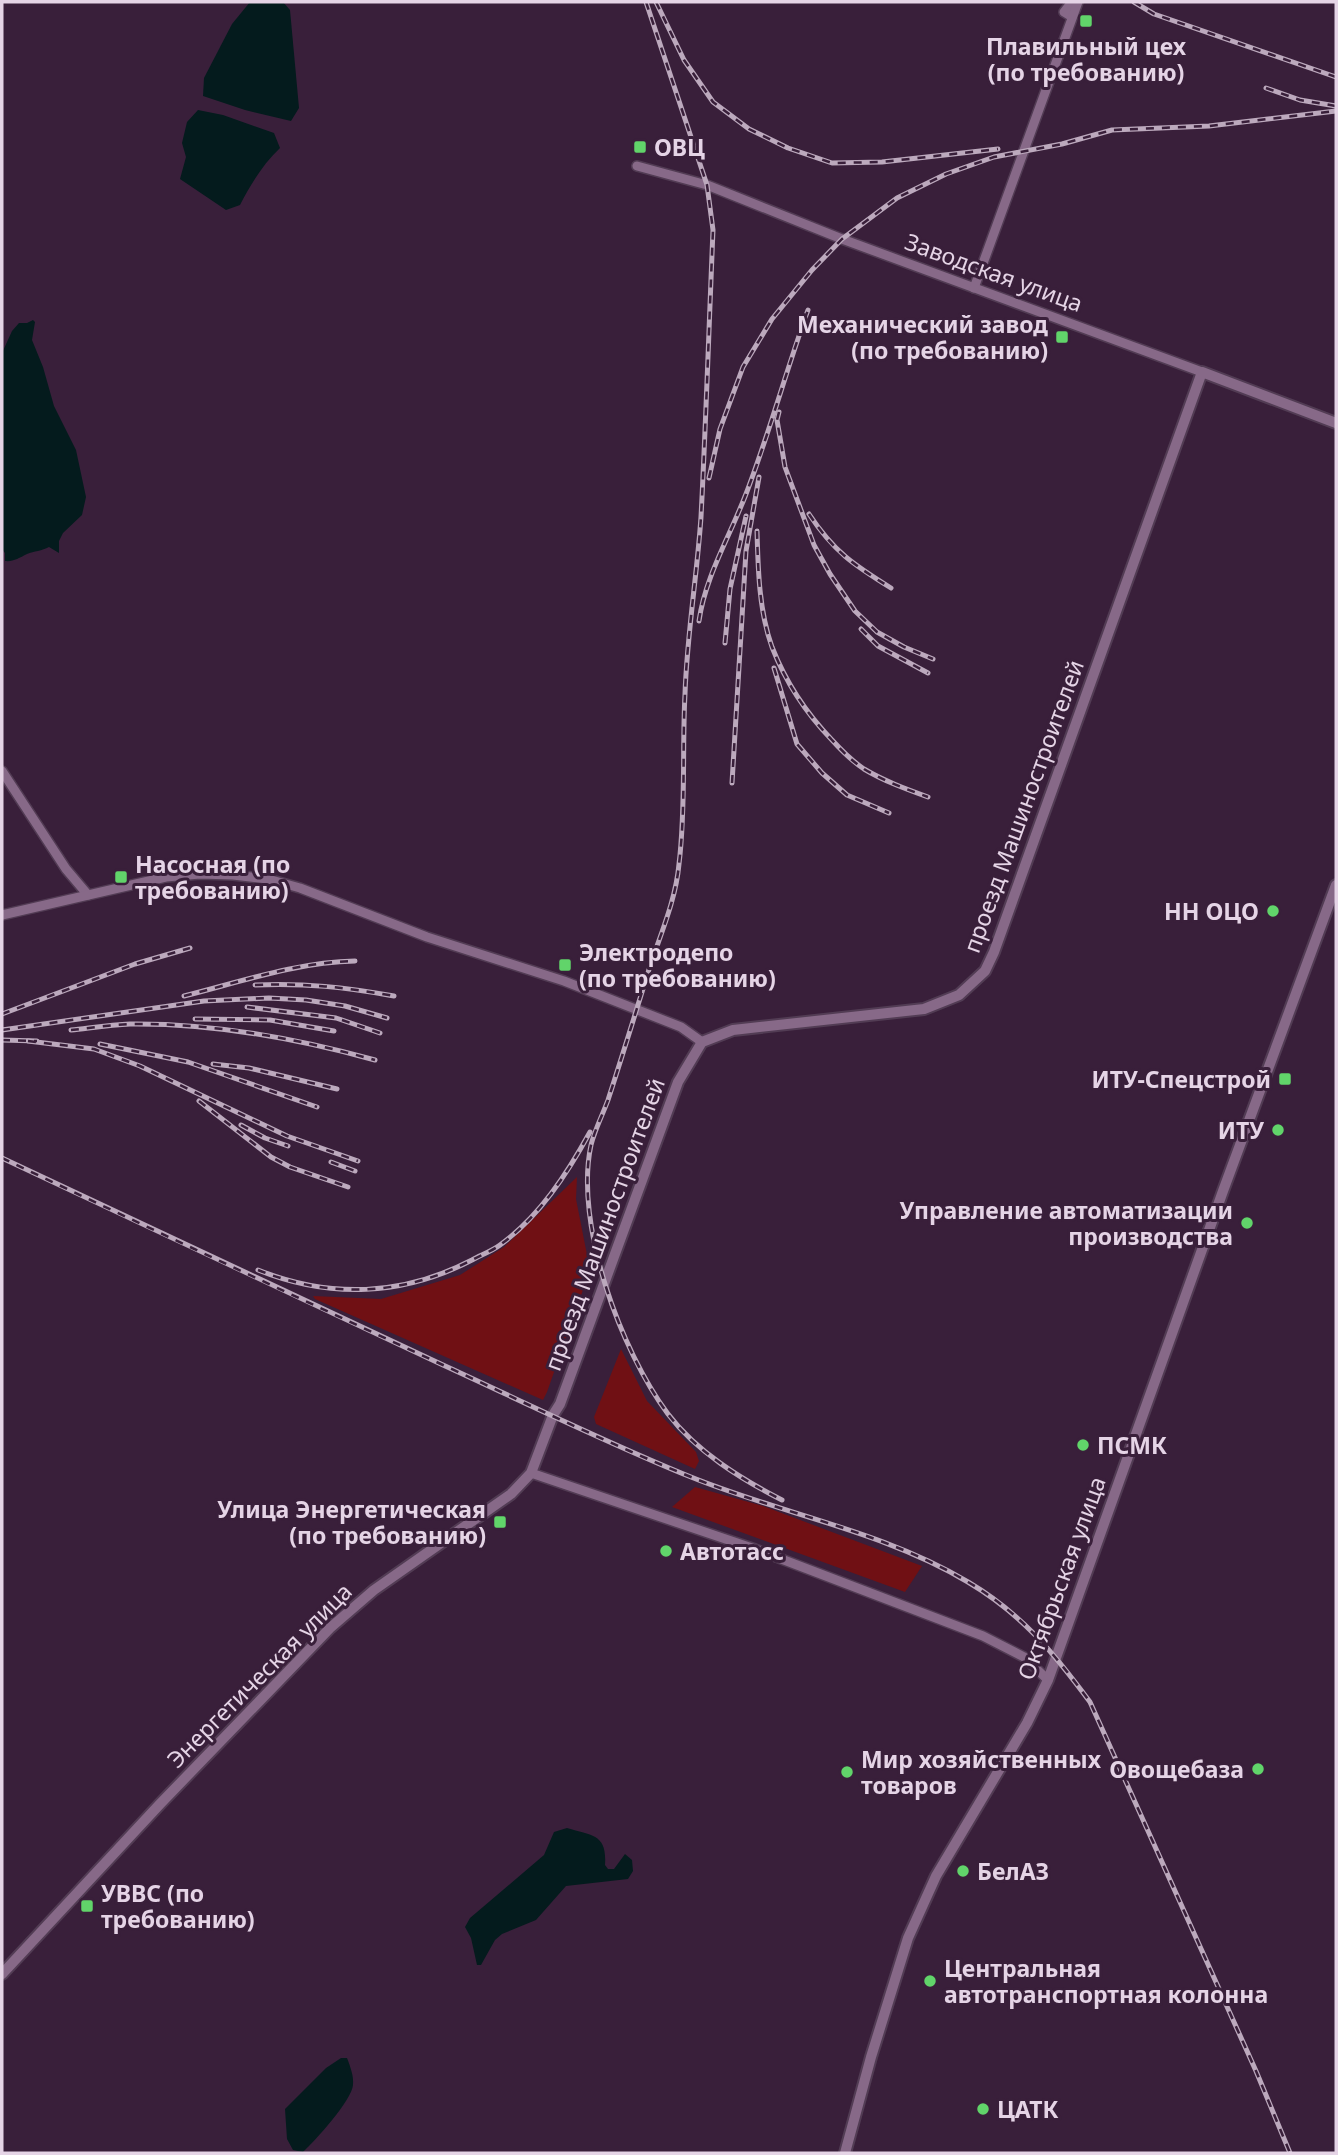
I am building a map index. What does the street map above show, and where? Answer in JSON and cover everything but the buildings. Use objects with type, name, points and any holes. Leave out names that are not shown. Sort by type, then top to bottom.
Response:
[{"type":"street","points":[[1072,2],[1064,12],[1072,17]]},
{"type":"street","points":[[974,288],[1078,2]]},
{"type":"street","name":"Заводская улица","points":[[637,166],[707,185],[1336,423]]},
{"type":"street","name":"проезд Машиностроителей","points":[[531,1473],[553,1415],[560,1404],[678,1083],[702,1042],[733,1030],[924,1009],[959,995],[985,971],[995,952],[1202,372]]},
{"type":"street","points":[[2,771],[66,869],[88,895]]},
{"type":"street","points":[[2,915],[166,877],[233,874],[268,880],[300,888],[427,937],[557,979],[663,1019],[681,1027],[702,1042]]},
{"type":"street","name":"Октябрьская улица","points":[[845,2153],[908,1938],[936,1876],[1027,1723],[1048,1680],[1336,885]]},
{"type":"street","points":[[531,1473],[743,1544],[972,1631],[1024,1657],[1048,1680]]},
{"type":"street","name":"Энергетическая улица","points":[[2,1974],[160,1804],[330,1628],[374,1590],[511,1494],[531,1473]]},
{"type":"shaded area","points":[[250,2],[283,2],[290,10],[299,108],[291,121],[203,96],[204,78],[232,24]]},
{"type":"shaded area","points":[[198,110],[223,115],[274,133],[280,148],[258,175],[240,205],[226,210],[180,179],[186,157],[182,143],[187,122]]},
{"type":"shaded area","points":[[33,320],[32,340],[54,406],[76,450],[86,497],[82,515],[63,533],[59,541],[59,553],[49,547],[5,561],[2,549],[2,353],[12,331],[19,323]]},
{"type":"shaded area","points":[[577,1177],[576,1199],[590,1270],[543,1400],[313,1296],[381,1299],[460,1275],[504,1247]]},
{"type":"shaded area","points":[[621,1349],[647,1401],[696,1452],[699,1461],[695,1469],[596,1424],[594,1417]]},
{"type":"shaded area","points":[[695,1487],[763,1506],[922,1566],[905,1592],[672,1507]]},
{"type":"shaded area","points":[[567,1828],[591,1835],[601,1842],[608,1869],[614,1869],[625,1854],[632,1860],[633,1871],[628,1879],[566,1886],[536,1920],[502,1934],[495,1940],[481,1965],[477,1965],[471,1938],[465,1927],[470,1918],[544,1855],[554,1832]]},
{"type":"shaded area","points":[[341,2058],[347,2058],[350,2068],[353,2082],[351,2092],[309,2147],[303,2152],[293,2150],[287,2139],[285,2109],[326,2068]]},
{"type":"railway","points":[[646,2],[707,185],[713,230],[703,481],[686,672],[682,822],[677,877],[668,914],[591,1145],[589,1212],[606,1286],[618,1322],[650,1388],[692,1441],[720,1463],[782,1500]]},
{"type":"railway","points":[[656,2],[684,60],[713,102],[749,129],[788,148],[832,163],[882,162],[998,149]]},
{"type":"railway","points":[[1134,2],[1154,14],[1336,77]]},
{"type":"railway","points":[[1266,88],[1300,100],[1336,106]]},
{"type":"railway","points":[[709,478],[720,429],[743,367],[772,319],[812,270],[842,239],[897,198],[946,174],[994,157],[1062,144],[1112,130],[1209,126],[1336,111]]},
{"type":"railway","points":[[699,621],[707,588],[740,510],[808,310]]},
{"type":"railway","points":[[779,412],[777,420],[785,467],[814,545],[830,574],[855,611],[877,632],[933,659]]},
{"type":"railway","points":[[732,783],[746,551],[759,477]]},
{"type":"railway","points":[[809,514],[846,557],[891,588]]},
{"type":"railway","points":[[725,643],[730,589],[746,516]]},
{"type":"railway","points":[[757,531],[764,619],[772,647],[805,708],[843,752],[860,766],[887,781],[928,797]]},
{"type":"railway","points":[[861,629],[878,646],[928,673]]},
{"type":"railway","points":[[774,668],[797,744],[822,773],[847,795],[889,813]]},
{"type":"railway","points":[[2,1014],[135,964],[190,948]]},
{"type":"railway","points":[[184,996],[290,969],[355,961]]},
{"type":"railway","points":[[255,985],[325,986],[394,996]]},
{"type":"railway","points":[[2,1030],[204,1001],[269,998],[345,1006],[387,1018]]},
{"type":"railway","points":[[247,1007],[336,1018],[380,1033]]},
{"type":"railway","points":[[195,1019],[270,1020],[334,1031]]},
{"type":"railway","points":[[71,1030],[130,1024],[223,1029],[315,1045],[375,1060]]},
{"type":"railway","points":[[2,1040],[37,1041]]},
{"type":"railway","points":[[28,1041],[94,1049],[140,1066],[287,1136],[358,1161]]},
{"type":"railway","points":[[100,1044],[188,1062],[317,1107]]},
{"type":"railway","points":[[213,1064],[249,1068],[337,1089]]},
{"type":"railway","points":[[199,1101],[271,1157],[290,1167],[348,1187]]},
{"type":"railway","points":[[241,1125],[288,1146]]},
{"type":"railway","points":[[258,1270],[312,1286],[339,1289],[393,1287],[446,1272],[497,1247],[514,1234],[540,1208],[562,1179],[590,1132]]},
{"type":"railway","points":[[2,1158],[628,1450],[726,1490],[902,1549],[968,1582],[1005,1607],[1049,1650],[1090,1702],[1256,2071],[1290,2153]]},
{"type":"railway","points":[[331,1162],[355,1171]]},
{"type":"place","name":"Плавильный цех (по требованию)","points":[[1086,21]]},
{"type":"place","name":"ОВЦ","points":[[640,147]]},
{"type":"place","name":"Механический завод (по требованию)","points":[[1062,337]]},
{"type":"place","name":"Насосная (по требованию)","points":[[121,877]]},
{"type":"place","name":"НН ОЦО","points":[[1273,911]]},
{"type":"place","name":"Электродепо (по требованию)","points":[[565,965]]},
{"type":"place","name":"ИТУ-Спецстрой","points":[[1285,1079]]},
{"type":"place","name":"ИТУ","points":[[1278,1130]]},
{"type":"place","name":"Управление автоматизации производства","points":[[1247,1223]]},
{"type":"place","name":"ПСМК","points":[[1083,1445]]},
{"type":"place","name":"Улица Энергетическая (по требованию)","points":[[500,1522]]},
{"type":"place","name":"Автотасс","points":[[666,1551]]},
{"type":"place","name":"Овощебаза","points":[[1258,1769]]},
{"type":"place","name":"Мир хозяйственных товаров","points":[[847,1772]]},
{"type":"place","name":"БелАЗ","points":[[963,1871]]},
{"type":"place","name":"УВВС (по требованию)","points":[[87,1906]]},
{"type":"place","name":"Центральная автотранспортная колонна","points":[[930,1981]]},
{"type":"place","name":"ЦАТК","points":[[983,2109]]}]
